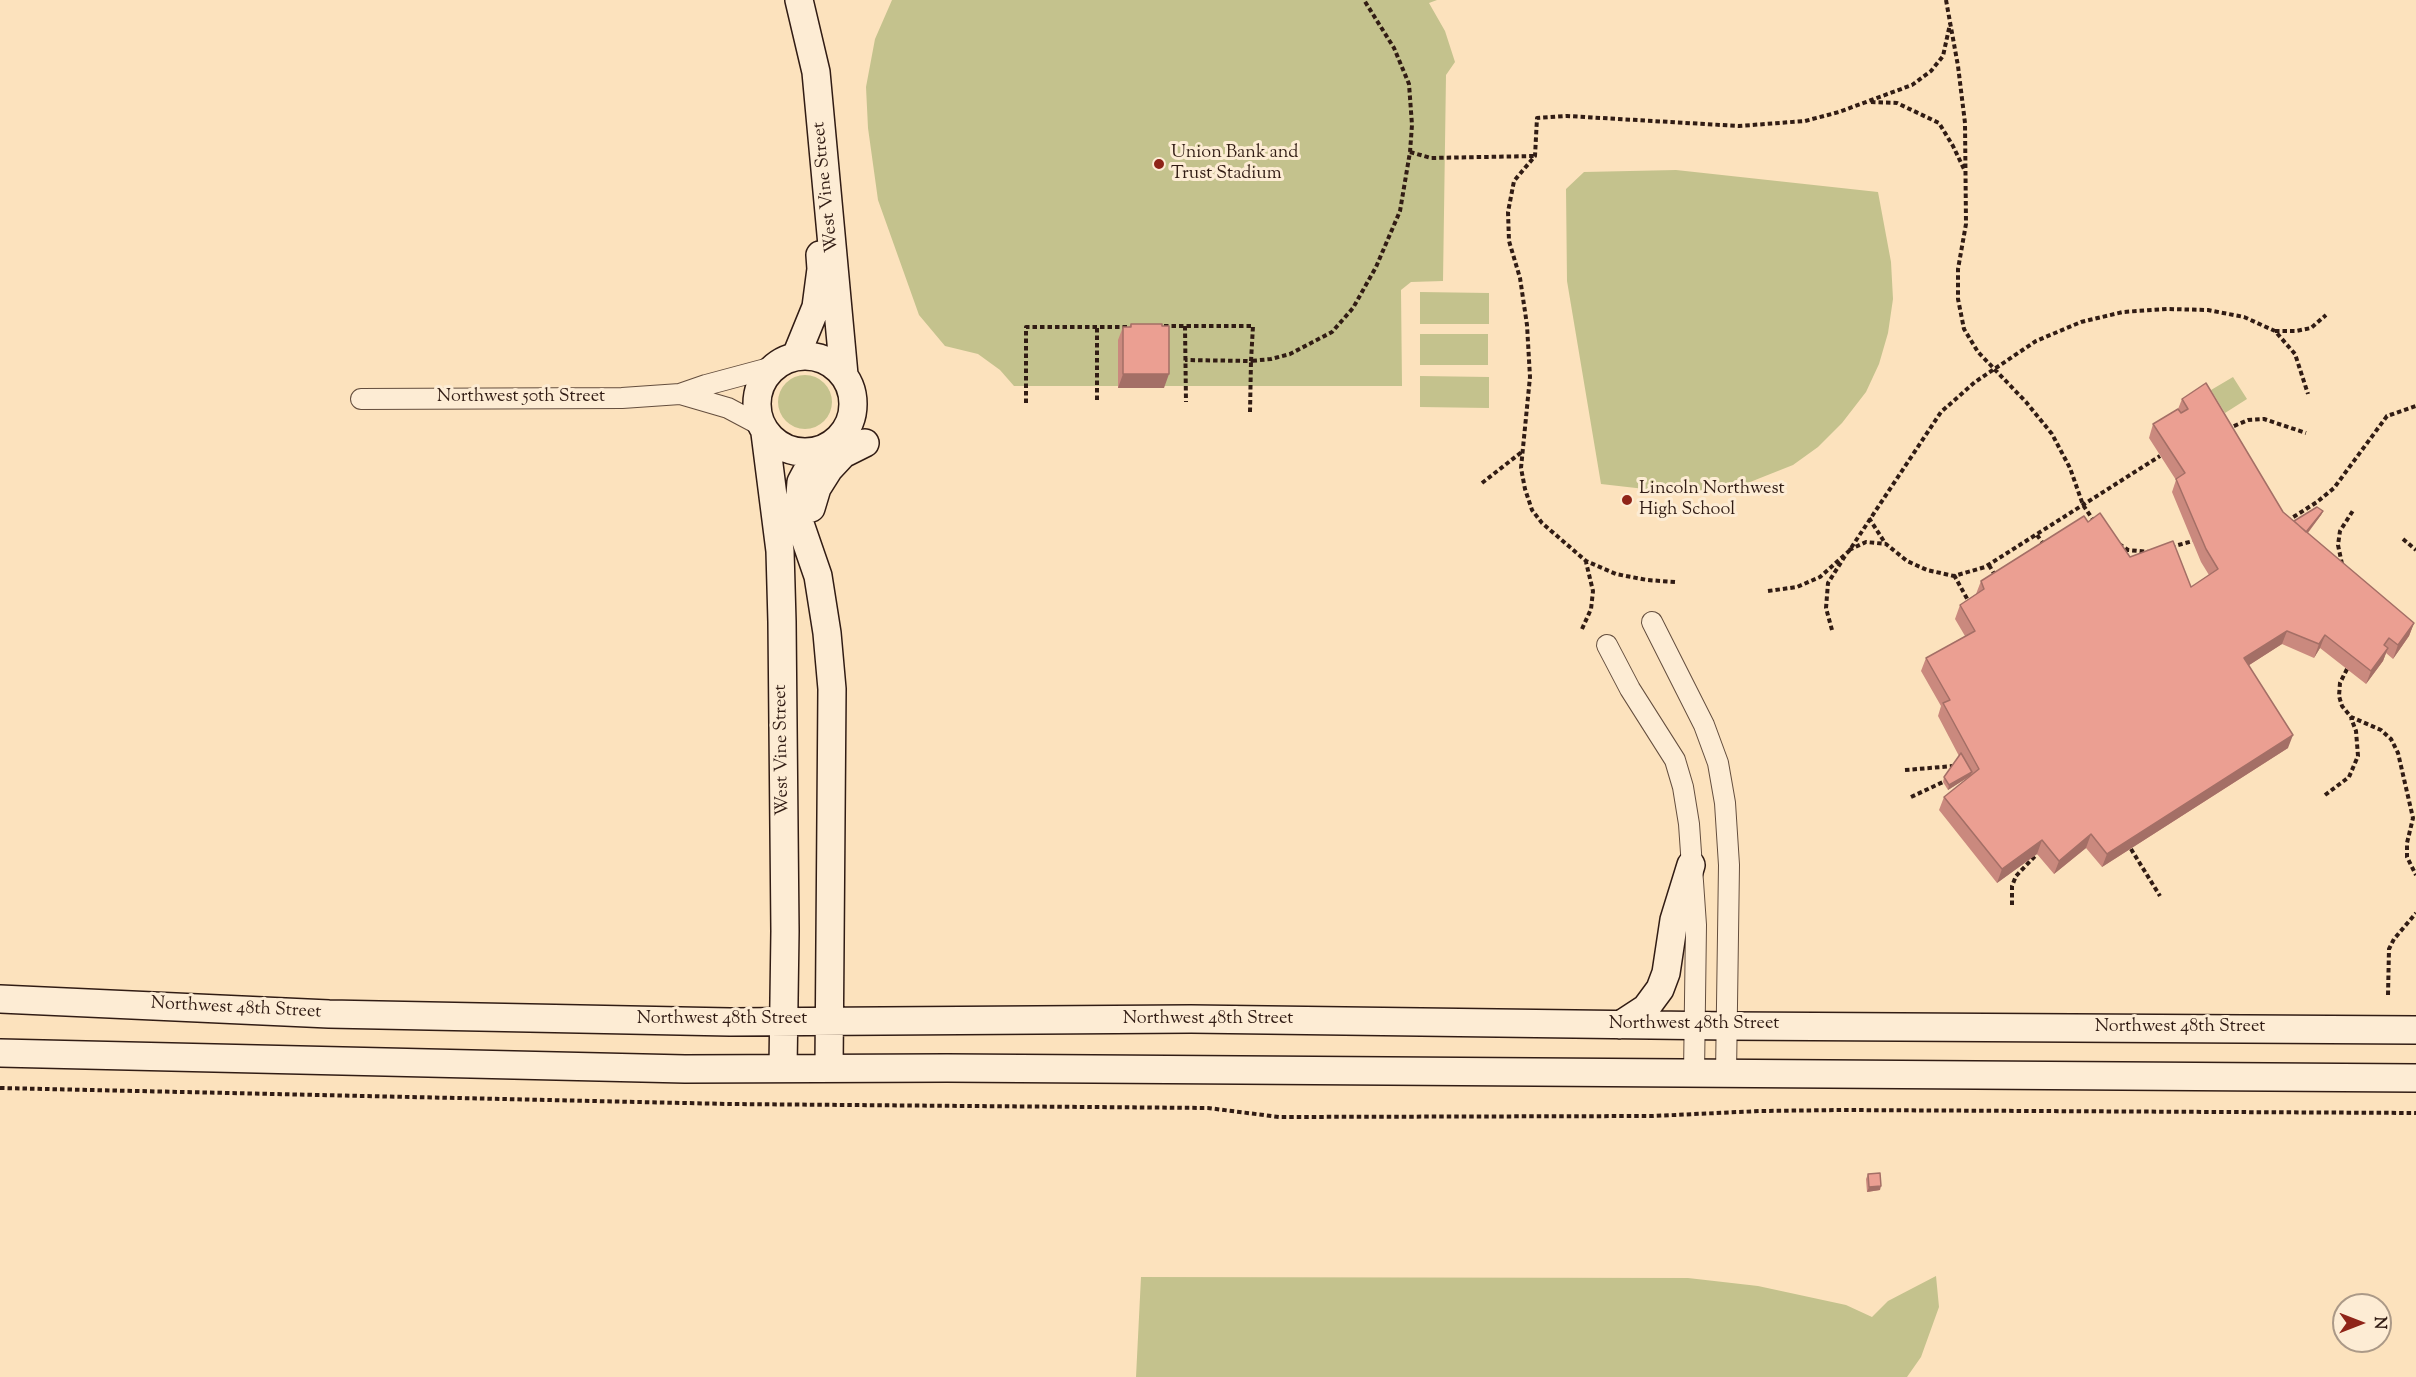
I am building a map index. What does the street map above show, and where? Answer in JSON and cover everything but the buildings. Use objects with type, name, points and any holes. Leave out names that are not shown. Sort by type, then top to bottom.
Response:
[{"type":"main road","name":"West Vine Street","points":[[785,361],[816,307],[821,269],[798,0]]},
{"type":"main road","name":"West Vine Street","points":[[798,0],[816,72],[844,375]]},
{"type":"main road","points":[[809,356],[822,359],[844,375],[851,390],[853,404],[851,419],[845,432],[835,442],[816,452],[802,453],[776,444],[763,429],[756,410],[757,394],[763,379],[785,361],[809,356]]},
{"type":"main road","name":"West Vine Street","points":[[763,429],[780,551],[783,1068]]},
{"type":"main road","points":[[811,551],[811,507],[817,488],[829,469],[843,454],[865,443]]},
{"type":"main road","points":[[816,452],[801,482],[798,518],[818,576],[827,633],[832,689],[830,1068]]},
{"type":"main road","points":[[1620,1025],[1646,1008],[1660,989],[1666,973],[1674,920],[1691,865]]},
{"type":"main road","name":"Northwest 48th Street","points":[[0,999],[329,1014],[718,1022],[1191,1019],[1696,1026],[2416,1030]]},
{"type":"main road","points":[[0,1053],[290,1059],[443,1065],[2416,1078]]},
{"type":"street","name":"Northwest 50th Street","points":[[361,399],[622,398],[680,394],[785,361]]},
{"type":"street","name":"Northwest 50th Street","points":[[680,394],[728,408],[763,429]]},
{"type":"street","points":[[1652,622],[1704,725],[1718,763],[1725,803],[1729,865],[1726,1074]]},
{"type":"street","points":[[1607,645],[1630,689],[1675,760],[1683,787],[1689,824],[1696,925],[1694,1074]]},
{"type":"path","points":[[1185,360],[1251,361],[1290,354],[1332,332],[1353,308],[1376,267],[1400,211],[1412,125],[1409,84],[1394,48],[1364,0]]},
{"type":"path","points":[[1946,0],[1965,123],[1966,224],[1958,269],[1958,299],[1964,329],[1978,352],[2026,402],[2052,434],[2070,468],[2083,505],[2096,524]]},
{"type":"path","points":[[1675,582],[1616,574],[1586,561],[1542,523],[1532,510],[1523,478],[1523,451],[1530,377],[1527,325],[1521,278],[1509,241],[1508,212],[1514,181],[1535,156],[1537,118],[1567,116],[1739,126],[1805,121],[1839,112],[1912,86],[1931,71],[1943,56],[1950,24]]},
{"type":"path","points":[[1868,101],[1897,103],[1939,123],[1967,174]]},
{"type":"path","points":[[1410,152],[1431,158],[1535,156]]},
{"type":"path","points":[[1832,630],[1826,608],[1828,583],[1941,412],[1975,382],[2036,341],[2081,322],[2123,312],[2208,310],[2244,317],[2275,331],[2312,328],[2326,315]]},
{"type":"path","points":[[1163,326],[1253,326],[1250,412]]},
{"type":"path","points":[[1185,326],[1185,402]]},
{"type":"path","points":[[1026,403],[1026,327],[1141,327]]},
{"type":"path","points":[[1097,327],[1097,400]]},
{"type":"path","points":[[2275,331],[2295,354],[2308,394]]},
{"type":"path","points":[[2278,526],[2317,502],[2334,488],[2387,416],[2416,406]]},
{"type":"path","points":[[2222,432],[2236,423],[2264,419],[2306,433]]},
{"type":"path","points":[[1482,483],[1523,451]]},
{"type":"path","points":[[1869,518],[1886,544],[1907,561],[1927,570],[1954,575],[1989,565],[2160,456]]},
{"type":"path","points":[[2343,568],[2338,545],[2340,531],[2354,509]]},
{"type":"path","points":[[2037,535],[2047,549]]},
{"type":"path","points":[[2403,539],[2416,550]]},
{"type":"path","points":[[2111,540],[2128,550],[2148,553],[2159,550]]},
{"type":"path","points":[[1768,591],[1797,587],[1820,577],[1849,550],[1866,542],[1886,544]]},
{"type":"path","points":[[2171,547],[2193,542]]},
{"type":"path","points":[[1582,629],[1591,609],[1593,591],[1586,561]]},
{"type":"path","points":[[1989,565],[1998,580]]},
{"type":"path","points":[[1954,575],[1972,607]]},
{"type":"path","points":[[2325,795],[2349,777],[2358,756],[2356,730],[2338,696],[2340,683],[2347,669]]},
{"type":"path","points":[[2351,717],[2381,730],[2391,739],[2398,753],[2413,818],[2407,843],[2407,857],[2416,875]]},
{"type":"path","points":[[1905,770],[1954,766]]},
{"type":"path","points":[[1911,797],[1943,782]]},
{"type":"path","points":[[2131,849],[2160,896]]},
{"type":"path","points":[[2012,905],[2012,886],[2016,876],[2037,854]]},
{"type":"path","points":[[2388,995],[2389,949],[2394,939],[2416,913]]},
{"type":"path","points":[[0,1088],[718,1104],[1208,1108],[1279,1117],[1653,1116],[1842,1110],[2416,1113]]},
{"type":"shaded area","name":"Union Bank and Trust Stadium","points":[[892,0],[1437,0],[1429,3],[1445,31],[1455,62],[1446,75],[1443,281],[1411,282],[1401,290],[1402,386],[1014,386],[1000,370],[978,354],[945,346],[919,315],[878,200],[868,128],[866,87],[875,39]]},
{"type":"shaded area","points":[[1676,170],[1878,192],[1891,262],[1893,299],[1888,333],[1879,364],[1866,392],[1842,423],[1818,447],[1793,465],[1735,488],[1706,493],[1680,493],[1601,484],[1567,281],[1566,189],[1584,172]]},
{"type":"shaded area","points":[[1420,292],[1489,293],[1489,324],[1420,324]]},
{"type":"shaded area","points":[[1420,334],[1488,334],[1488,365],[1420,365]]},
{"type":"shaded area","points":[[800,375],[810,375],[820,379],[828,387],[832,402],[828,417],[820,425],[810,429],[800,429],[790,425],[782,417],[778,407],[778,397],[782,387],[790,379]]},
{"type":"shaded area","points":[[1420,376],[1489,377],[1489,408],[1420,407]]},
{"type":"shaded area","points":[[2233,377],[2247,399],[2225,413],[2211,390]]},
{"type":"shaded area","points":[[1936,1276],[1939,1307],[1921,1357],[1907,1377],[1136,1377],[1141,1277],[1688,1278],[1758,1286],[1846,1305],[1872,1317],[1888,1301]]},
{"type":"place","name":"Union Bank and Trust Stadium","points":[[1159,164]]},
{"type":"place","name":"Lincoln Northwest High School","points":[[1627,500]]}]
